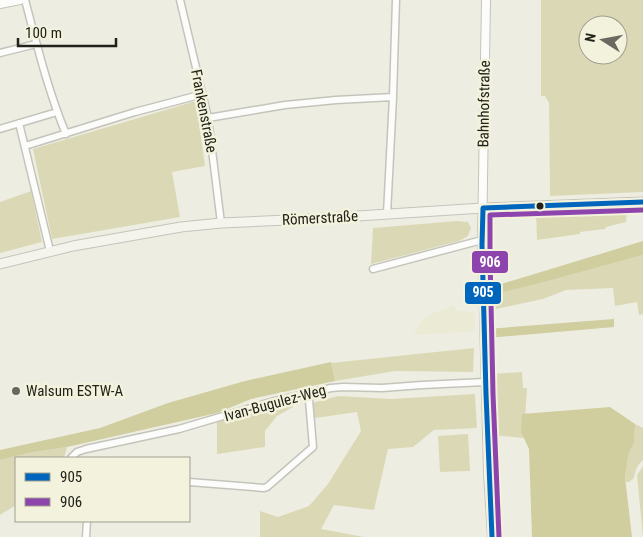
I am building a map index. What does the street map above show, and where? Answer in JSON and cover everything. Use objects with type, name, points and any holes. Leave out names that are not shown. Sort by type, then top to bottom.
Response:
[{"type":"main road","name":"Römerstraße","points":[[0,264],[73,246],[221,222],[483,208],[643,202]]},
{"type":"street","points":[[0,4],[20,0]]},
{"type":"street","points":[[26,0],[36,44],[57,112],[66,134]]},
{"type":"street","name":"Frankenstraße","points":[[180,0],[208,118],[221,222]]},
{"type":"street","points":[[387,214],[396,0]]},
{"type":"street","name":"Bahnhofstraße","points":[[486,0],[482,240],[488,472],[492,537]]},
{"type":"street","points":[[0,53],[36,44]]},
{"type":"street","points":[[25,146],[135,112],[202,94]]},
{"type":"street","points":[[208,118],[293,104],[393,97]]},
{"type":"street","points":[[0,129],[57,112]]},
{"type":"street","points":[[19,123],[50,251]]},
{"type":"street","points":[[372,269],[482,240]]},
{"type":"street","name":"Ivan-Bugulez-Weg","points":[[72,457],[77,452],[86,449],[179,429],[271,402],[331,388],[382,388],[485,382]]},
{"type":"street","points":[[190,482],[267,487],[313,447],[308,393]]},
{"type":"street","points":[[86,537],[87,522]]},
{"type":"shaded area","points":[[541,0],[643,0],[643,192],[550,196],[549,103],[545,96],[541,96]]},
{"type":"shaded area","points":[[196,101],[205,166],[172,172],[180,217],[52,239],[33,149]]},
{"type":"shaded area","points":[[31,191],[42,242],[0,253],[0,202]]},
{"type":"shaded area","points":[[598,209],[627,209],[626,222],[606,227],[605,229],[537,240],[536,213],[597,211]]},
{"type":"shaded area","points":[[457,221],[468,222],[471,228],[468,236],[459,241],[371,264],[373,228]]},
{"type":"shaded area","points":[[643,241],[643,255],[498,293],[498,285]]},
{"type":"shaded area","points":[[643,255],[643,314],[639,315],[637,302],[615,306],[613,288],[566,290],[543,299],[491,310],[489,287],[498,285],[498,292],[541,283]]},
{"type":"shaded area","points":[[455,305],[455,311],[475,312],[475,331],[416,335],[415,330],[426,316]]},
{"type":"shaded area","points":[[614,319],[614,327],[487,338],[487,329]]},
{"type":"shaded area","points":[[474,348],[473,372],[395,371],[335,381],[331,363]]},
{"type":"shaded area","points":[[331,362],[335,381],[251,399],[217,413],[0,460],[0,450],[100,428],[168,403],[245,381]]},
{"type":"shaded area","points":[[522,372],[523,388],[527,388],[524,438],[493,435],[493,374]]},
{"type":"shaded area","points":[[475,394],[477,428],[434,430],[413,447],[388,449],[374,510],[334,505],[321,529],[364,537],[260,537],[260,511],[278,517],[309,506],[328,484],[361,431],[357,412],[315,418],[312,403],[338,396],[391,399]]},
{"type":"shaded area","points":[[292,400],[293,407],[277,416],[265,431],[265,447],[217,454],[217,422]]},
{"type":"shaded area","points":[[610,407],[635,424],[634,443],[629,453],[625,477],[632,537],[532,537],[529,449],[521,432],[522,414]]},
{"type":"shaded area","points":[[635,424],[643,428],[643,460],[637,468],[634,478],[626,482],[625,477],[629,453],[634,443]]},
{"type":"shaded area","points":[[468,434],[470,471],[440,472],[438,436]]},
{"type":"shaded area","points":[[67,447],[64,457],[15,457],[15,506],[0,515],[0,460],[28,453]]},
{"type":"shaded area","points":[[643,466],[643,537],[637,475]]},
{"type":"transit line","name":"905","points":[[492,537],[486,394],[482,245],[483,208],[643,202]]},
{"type":"transit line","name":"906","points":[[499,537],[493,394],[490,215],[643,210]]},
{"type":"place","name":"Walsum ESTW-A","points":[[16,391]]}]
